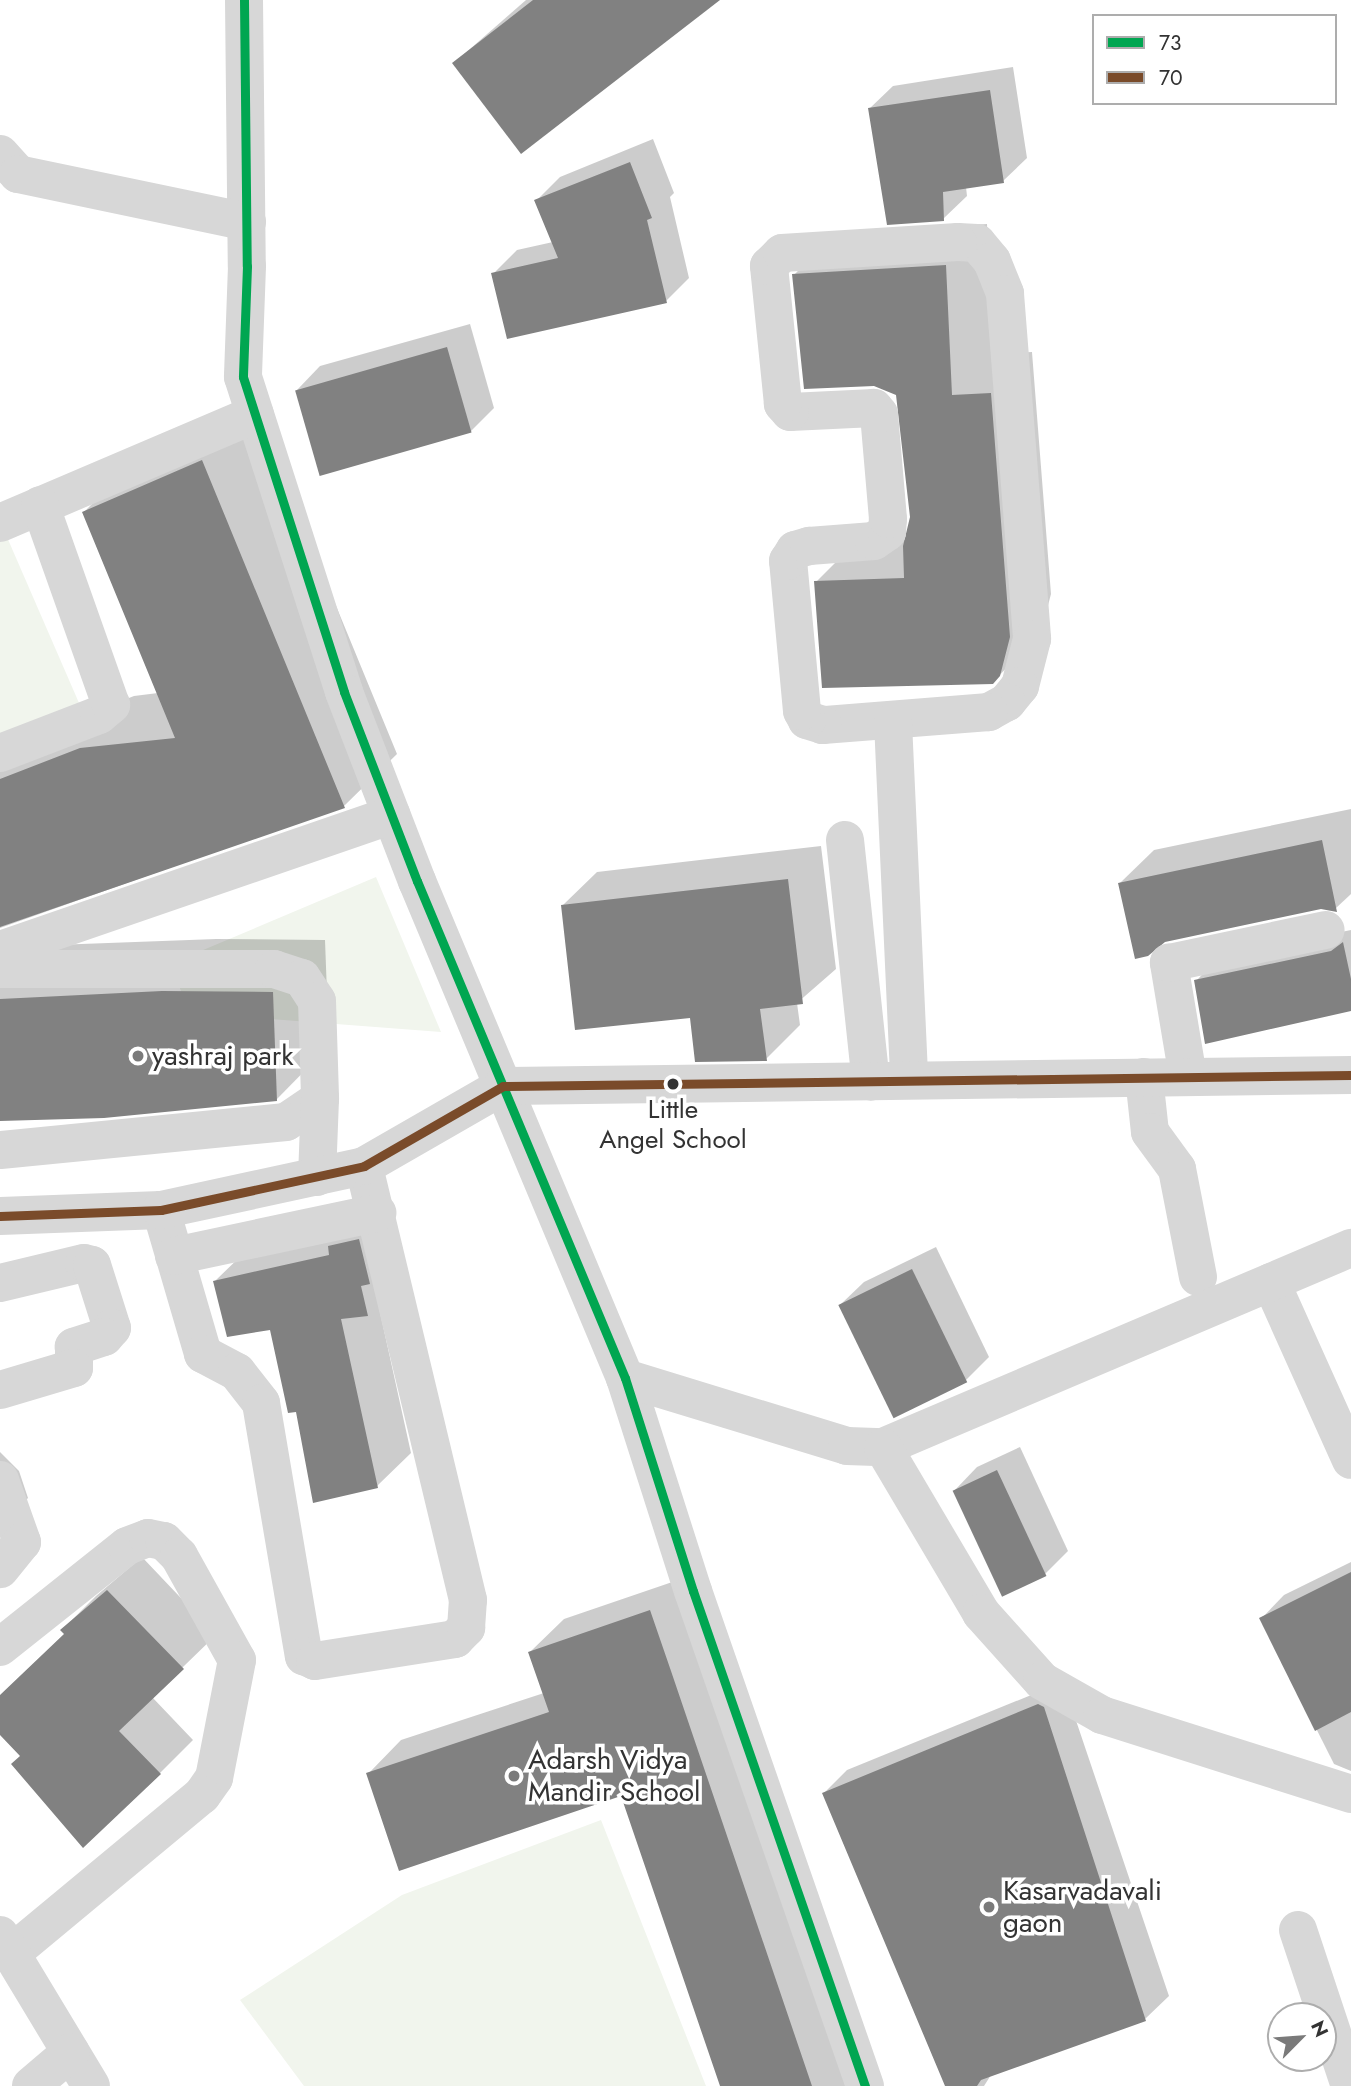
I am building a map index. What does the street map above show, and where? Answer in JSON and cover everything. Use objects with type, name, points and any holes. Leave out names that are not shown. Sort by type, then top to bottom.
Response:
[{"type":"street","points":[[244,0],[247,222],[243,377],[344,692],[391,815],[625,1378],[692,1591],[865,2086]]},
{"type":"street","points":[[0,154],[18,174],[247,222]]},
{"type":"street","points":[[977,243],[992,261],[1004,294],[1032,639],[1020,686],[1007,702],[989,712],[893,722],[823,725],[807,720],[802,711],[788,561],[795,550],[809,546],[874,541],[887,532],[888,519],[879,414],[874,408],[790,412],[783,404],[769,266],[782,253],[977,243]]},
{"type":"street","points":[[0,523],[255,414]]},
{"type":"street","points":[[0,753],[99,715],[111,705],[40,505]]},
{"type":"street","points":[[893,722],[909,1080]]},
{"type":"street","points":[[0,950],[391,815]]},
{"type":"street","points":[[845,840],[871,1082]]},
{"type":"street","points":[[1188,1077],[1170,963],[1326,930]]},
{"type":"street","points":[[0,969],[274,969],[302,978],[317,1001],[320,1099],[317,1177]]},
{"type":"street","points":[[0,1216],[161,1210],[364,1166],[503,1086],[1351,1075]]},
{"type":"street","points":[[1144,1077],[1150,1132],[1177,1169],[1198,1277]]},
{"type":"street","points":[[0,1150],[286,1122],[320,1099]]},
{"type":"street","points":[[161,1210],[203,1354],[237,1372],[261,1403],[304,1657],[315,1661],[454,1639],[466,1628],[468,1600],[364,1166]]},
{"type":"street","points":[[174,1256],[377,1213]]},
{"type":"street","points":[[625,1378],[847,1446],[883,1447],[1351,1248]]},
{"type":"street","points":[[0,1283],[84,1263],[92,1265],[112,1328],[104,1337],[74,1347],[74,1368],[0,1390]]},
{"type":"street","points":[[1271,1282],[1351,1460]]},
{"type":"street","points":[[883,1447],[981,1613],[1042,1681],[1102,1715],[1351,1794]]},
{"type":"street","points":[[0,1480],[22,1542],[0,1569]]},
{"type":"street","points":[[0,1647],[127,1546],[148,1538],[164,1541],[179,1556],[237,1660],[214,1778],[202,1795],[6,1944],[91,2086]]},
{"type":"street","points":[[1298,1930],[1350,2086]]},
{"type":"street","points":[[31,2086],[71,2052]]},
{"type":"shaded area","points":[[0,521],[89,726],[0,765]]},
{"type":"shaded area","points":[[376,877],[441,1032],[190,1013],[170,964]]},
{"type":"shaded area","points":[[601,1820],[706,2086],[304,2086],[240,2000],[402,1895]]},
{"type":"building","points":[[533,0],[720,0],[521,154],[452,63]]},
{"type":"building","points":[[990,90],[1004,183],[943,192],[944,221],[887,225],[868,108]]},
{"type":"building","points":[[630,162],[652,218],[647,220],[667,303],[507,339],[491,273],[558,258],[534,200]]},
{"type":"building","points":[[946,265],[952,395],[991,393],[1010,637],[1000,676],[993,684],[822,688],[814,581],[904,578],[903,546],[910,517],[896,395],[874,386],[804,389],[792,274]]},
{"type":"building","points":[[447,347],[472,433],[320,476],[295,391]]},
{"type":"building","points":[[202,460],[345,808],[0,927],[0,779],[80,748],[175,738],[82,512]]},
{"type":"building","points":[[1322,840],[1337,912],[1321,909],[1165,942],[1148,956],[1135,959],[1118,883]]},
{"type":"building","points":[[788,879],[803,1004],[760,1009],[767,1061],[695,1062],[690,1018],[575,1030],[561,905]]},
{"type":"building","points":[[1343,942],[1351,979],[1351,1011],[1205,1044],[1194,980],[1331,951]]},
{"type":"building","name":"yashraj park","points":[[162,991],[273,992],[277,1101],[104,1118],[0,1121],[0,999]]},
{"type":"building","points":[[359,1239],[370,1284],[361,1286],[368,1316],[341,1319],[378,1488],[313,1503],[296,1412],[288,1413],[270,1330],[227,1337],[213,1281],[329,1255],[328,1246]]},
{"type":"building","points":[[912,1269],[967,1382],[894,1418],[838,1305]]},
{"type":"building","points":[[997,1470],[1046,1576],[1002,1597],[953,1491]]},
{"type":"building","points":[[1351,1572],[1351,1712],[1315,1731],[1259,1618]]},
{"type":"building","points":[[107,1590],[184,1669],[119,1731],[161,1774],[83,1848],[11,1764],[20,1756],[0,1735],[0,1695],[64,1634],[60,1630]]},
{"type":"building","points":[[650,1610],[812,2086],[720,2086],[621,1796],[399,1871],[366,1773],[549,1712],[528,1652]]},
{"type":"building","name":"Kasarvadavali gaon","points":[[1038,1704],[1044,1707],[1146,2021],[981,2080],[977,2086],[945,2086],[822,1793]]},
{"type":"transit line","name":"73","points":[[244,0],[247,266],[243,377],[344,692],[417,881],[625,1378],[693,1591],[865,2086]]},
{"type":"transit line","name":"70","points":[[0,1216],[161,1210],[364,1166],[503,1086],[1351,1075]]},
{"type":"place","name":"yashraj park","points":[[138,1056]]},
{"type":"place","name":"Little Angel School","points":[[673,1084]]},
{"type":"place","name":"Adarsh Vidya Mandir School","points":[[514,1776]]},
{"type":"place","name":"Kasarvadavali gaon","points":[[989,1907]]}]
